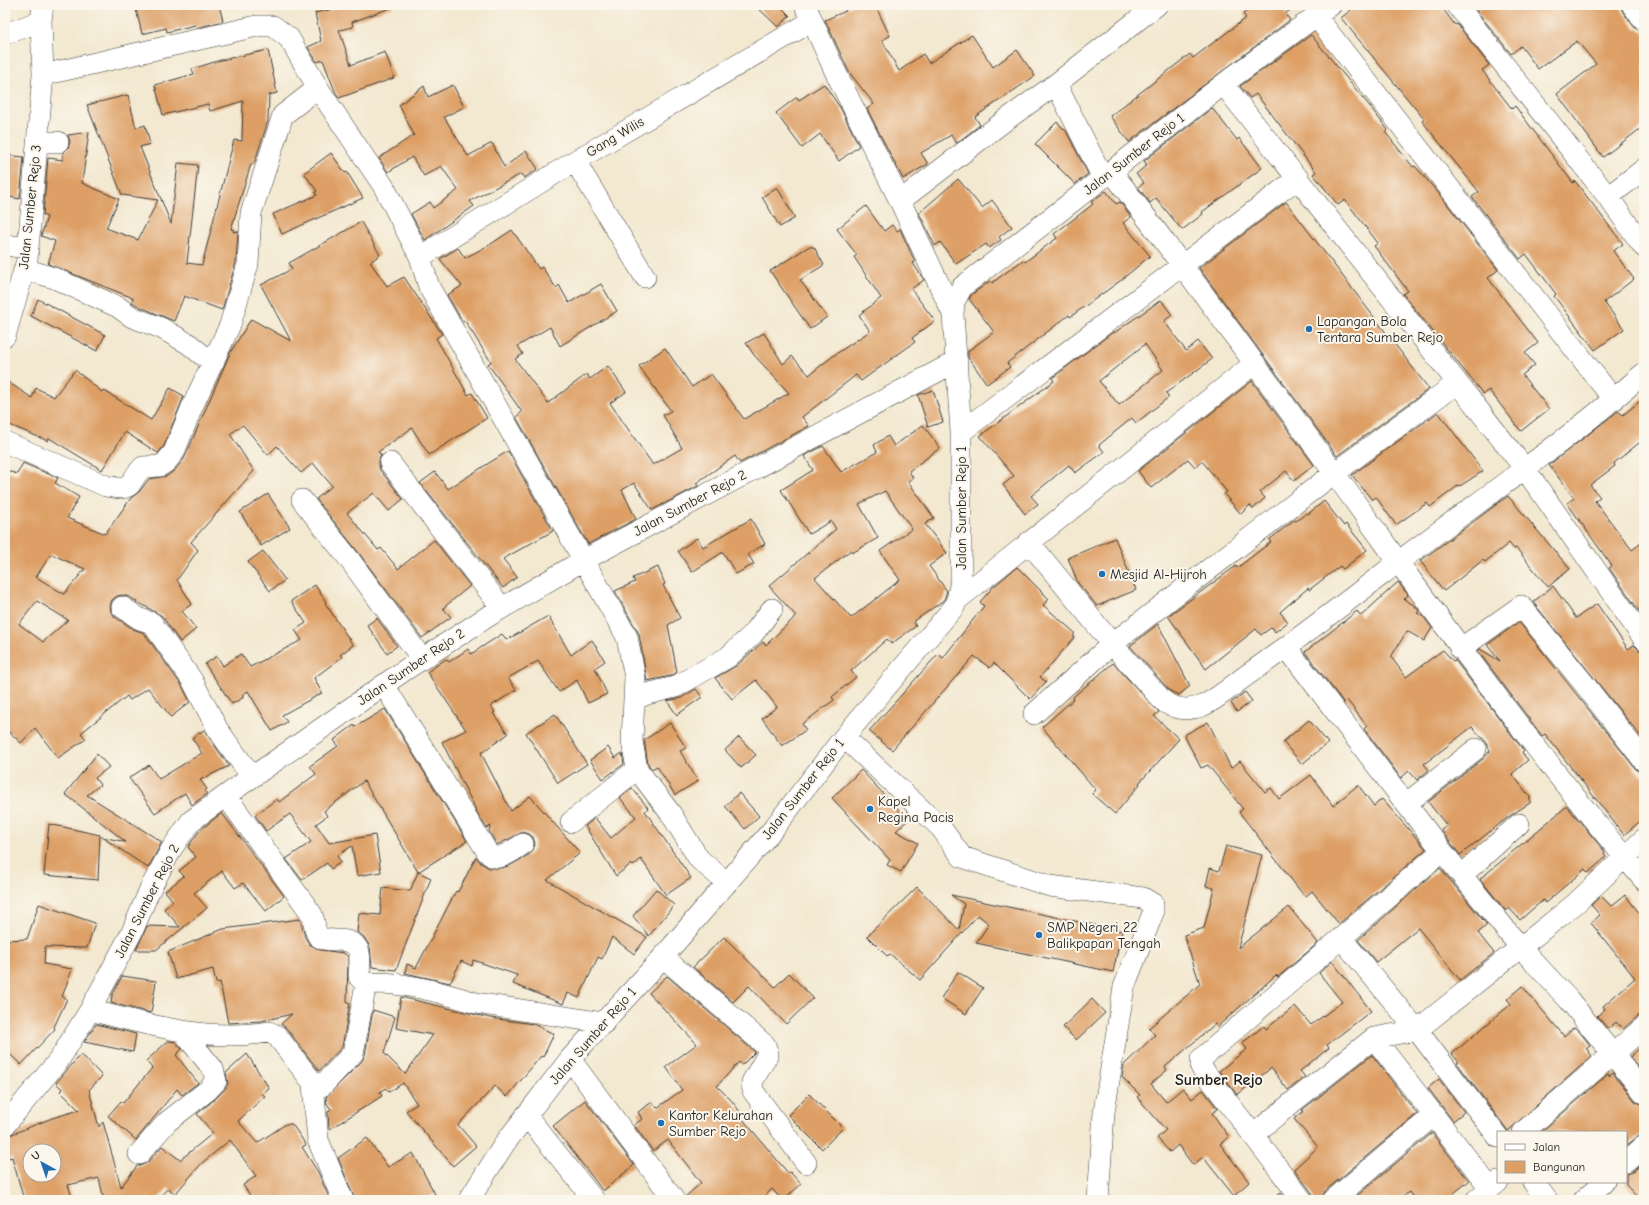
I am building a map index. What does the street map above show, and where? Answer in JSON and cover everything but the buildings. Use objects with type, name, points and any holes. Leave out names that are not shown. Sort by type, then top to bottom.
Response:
[{"type":"street","points":[[1457,5],[1608,197],[1644,247]]},
{"type":"street","points":[[1632,5],[1644,20]]},
{"type":"street","points":[[900,201],[1007,119],[1056,84],[1149,7]]},
{"type":"street","points":[[1323,11],[1614,400]]},
{"type":"street","name":"Jalan Sumber Rejo 1","points":[[469,1200],[505,1142],[570,1059],[663,957],[774,828],[844,736],[950,612],[957,600],[961,580],[961,432],[953,314],[954,302],[962,287],[1224,85],[1323,11]]},
{"type":"street","points":[[5,34],[42,13]]},
{"type":"street","name":"Jalan Sumber Rejo 3","points":[[5,336],[25,269],[28,248],[42,75],[42,13]]},
{"type":"street","name":"Jalan Sumber Rejo 1","points":[[809,13],[834,69],[900,201],[953,314]]},
{"type":"street","name":"Gang Wilis","points":[[420,257],[809,13]]},
{"type":"street","points":[[42,75],[257,26],[273,26],[289,38],[318,88],[384,187],[420,257],[429,287],[582,561],[627,638],[634,678],[632,741],[638,769],[671,814],[699,858],[727,883]]},
{"type":"street","points":[[1056,84],[1108,175],[1182,265],[1255,363],[1333,474],[1460,648],[1644,880]]},
{"type":"street","points":[[1224,85],[1298,178],[1456,383],[1525,469],[1644,639]]},
{"type":"street","points":[[5,442],[106,486],[126,489],[143,467],[162,465],[174,452],[192,406],[230,325],[248,264],[251,213],[283,116],[318,88]]},
{"type":"street","points":[[37,142],[58,142]]},
{"type":"street","points":[[575,161],[645,277]]},
{"type":"street","points":[[1608,197],[1644,169]]},
{"type":"street","points":[[961,432],[1298,178]]},
{"type":"street","points":[[5,245],[28,248]]},
{"type":"street","points":[[25,269],[54,278],[118,307],[132,317],[161,328],[189,344],[201,354],[214,361]]},
{"type":"street","name":"Jalan Sumber Rejo 2","points":[[5,1125],[59,1060],[90,1010],[132,932],[150,889],[172,848],[192,822],[252,777],[384,685],[502,608],[582,561],[957,361]]},
{"type":"street","points":[[957,600],[1255,363]]},
{"type":"street","points":[[1029,542],[1112,644],[1162,700],[1168,705],[1184,708],[1201,706],[1287,648],[1398,562],[1525,469],[1614,400],[1644,373]]},
{"type":"street","points":[[1034,714],[1112,644],[1333,474],[1456,383]]},
{"type":"street","points":[[390,463],[502,608]]},
{"type":"street","points":[[302,500],[349,559],[422,659]]},
{"type":"street","points":[[1460,648],[1521,606],[1644,761]]},
{"type":"street","points":[[122,607],[154,626],[192,680],[218,730],[252,777]]},
{"type":"street","points":[[634,700],[647,694],[675,687],[728,657],[753,634],[772,609]]},
{"type":"street","points":[[1287,648],[1442,851],[1520,947],[1569,1000],[1644,1093]]},
{"type":"street","points":[[384,685],[488,853],[496,858],[501,857],[523,844]]},
{"type":"street","points":[[844,736],[941,828],[962,857],[1050,886],[1143,898],[1153,904],[1153,913],[1124,987],[1104,1112],[1098,1200]]},
{"type":"street","points":[[1406,803],[1476,749]]},
{"type":"street","points":[[570,822],[638,769]]},
{"type":"street","points":[[226,796],[315,919],[315,931],[318,936],[332,940],[347,940],[359,952],[359,977],[366,984]]},
{"type":"street","points":[[1462,875],[1519,824]]},
{"type":"street","points":[[1253,1136],[1294,1101],[1374,1038],[1417,1030],[1575,904],[1624,856],[1644,839]]},
{"type":"street","points":[[1302,1200],[1201,1067],[1201,1058],[1442,851]]},
{"type":"street","points":[[1341,938],[1417,1030],[1497,1135]]},
{"type":"street","points":[[663,957],[764,1045],[768,1054],[752,1082],[753,1091],[806,1163]]},
{"type":"street","points":[[366,984],[375,982],[405,986],[451,995],[476,1003],[604,1023]]},
{"type":"street","points":[[90,1010],[151,1026],[202,1035],[269,1032],[277,1036],[313,1085],[317,1088],[322,1086],[353,1053],[366,984]]},
{"type":"street","points":[[1524,1131],[1644,1027]]},
{"type":"street","points":[[139,1154],[167,1122],[208,1090],[216,1081],[213,1069],[183,1032]]},
{"type":"street","points":[[1374,1038],[1488,1190]]},
{"type":"street","points":[[570,1059],[674,1200]]},
{"type":"street","points":[[313,1085],[318,1140],[343,1200]]},
{"type":"street","points":[[526,1115],[594,1200]]},
{"type":"street","points":[[1333,1200],[1433,1116]]},
{"type":"street","points":[[1627,1161],[1644,1146]]},
{"type":"street","points":[[1534,1183],[1547,1200]]},
{"type":"street","points":[[1584,1200],[1603,1183]]},
{"type":"place","name":"Lapangan Bola Tentara Sumber Rejo","points":[[1309,329]]},
{"type":"place","name":"Mesjid Al-Hijroh","points":[[1102,574]]},
{"type":"place","name":"Kapel Regina Pacis","points":[[870,809]]},
{"type":"place","name":"SMP Negeri 22 Balikpapan Tengah","points":[[1039,935]]},
{"type":"place","name":"Kantor Kelurahan Sumber Rejo","points":[[661,1123]]},
{"type":"district","name":"Sumber Rejo","points":[[1219,1080]]}]
